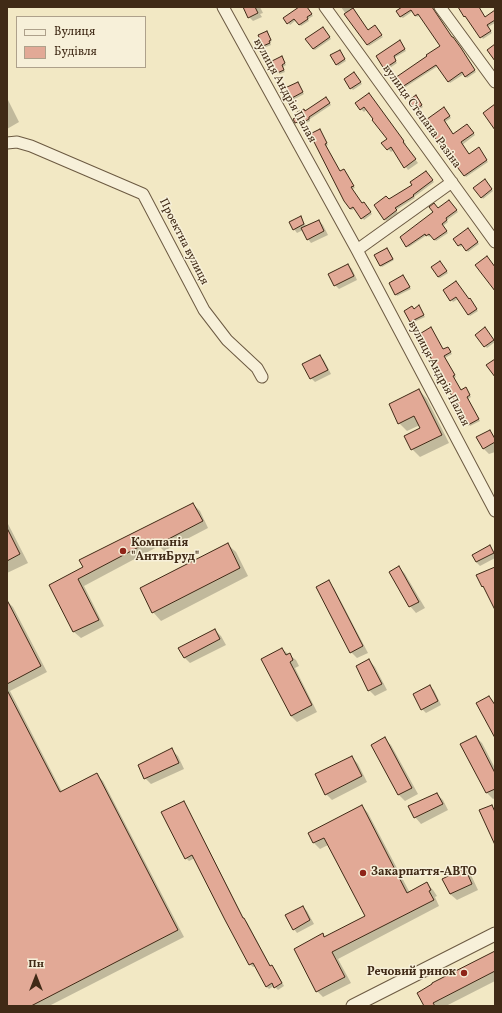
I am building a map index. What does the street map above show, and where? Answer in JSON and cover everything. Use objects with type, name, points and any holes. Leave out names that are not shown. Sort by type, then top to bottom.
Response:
[{"type":"street","name":"вулиця Андрія Палая","points":[[223,7],[357,250],[495,511]]},
{"type":"street","name":"вулиця Степана Разіна","points":[[325,7],[495,242]]},
{"type":"street","points":[[440,7],[495,82]]},
{"type":"street","name":"Проектна вулиця","points":[[7,143],[17,142],[30,146],[143,194],[204,310],[223,335],[257,368],[262,377]]},
{"type":"street","points":[[357,250],[452,182]]},
{"type":"street","points":[[353,1006],[495,934]]},
{"type":"building","points":[[243,7],[255,7],[258,13],[248,18]]},
{"type":"building","points":[[299,7],[307,7],[312,14],[307,17],[308,19],[299,25],[294,19],[287,24],[283,18]]},
{"type":"building","points":[[402,7],[432,7],[475,70],[465,77],[462,72],[448,82],[436,65],[399,89],[392,80],[440,46],[418,14],[415,16],[411,10],[400,17],[396,11]]},
{"type":"building","points":[[458,7],[479,7],[485,17],[495,10],[495,20],[487,25],[491,31],[480,38]]},
{"type":"building","points":[[353,8],[368,30],[375,25],[382,35],[367,45],[344,14]]},
{"type":"building","points":[[323,27],[330,37],[313,49],[305,39]]},
{"type":"building","points":[[267,31],[271,40],[269,41],[270,43],[263,46],[258,35]]},
{"type":"building","points":[[400,40],[405,49],[394,56],[396,61],[384,69],[376,56]]},
{"type":"building","points":[[495,44],[495,61],[487,50]]},
{"type":"building","points":[[340,50],[345,59],[336,65],[330,55]]},
{"type":"building","points":[[282,56],[285,63],[282,65],[284,70],[277,73],[272,61]]},
{"type":"building","points":[[354,72],[361,82],[350,89],[344,79]]},
{"type":"building","points":[[298,82],[303,92],[290,99],[285,88]]},
{"type":"building","points":[[369,93],[416,159],[404,168],[391,147],[387,150],[381,143],[387,139],[364,107],[360,110],[355,103]]},
{"type":"building","points":[[416,95],[422,105],[415,110],[409,100]]},
{"type":"building","points":[[326,97],[330,103],[302,123],[301,121],[295,123],[293,119],[298,116],[297,112],[304,109],[305,111]]},
{"type":"building","points":[[495,104],[495,130],[483,113]]},
{"type":"building","points":[[444,107],[450,116],[444,120],[453,134],[467,124],[474,133],[461,142],[469,154],[479,147],[487,160],[464,176],[423,122]]},
{"type":"building","points":[[320,129],[327,143],[325,144],[340,171],[344,169],[354,186],[351,187],[362,203],[364,202],[371,212],[361,219],[353,207],[350,209],[344,201],[310,134]]},
{"type":"building","points":[[426,171],[433,180],[413,195],[414,196],[395,208],[397,210],[384,220],[374,205],[386,196],[389,199],[412,185],[410,182]]},
{"type":"building","points":[[485,179],[492,189],[481,198],[473,188]]},
{"type":"building","points":[[449,200],[457,210],[446,218],[447,220],[442,224],[447,231],[434,240],[429,234],[426,236],[425,234],[406,247],[400,237],[433,212],[429,207],[434,203],[438,208]]},
{"type":"building","points":[[301,216],[304,224],[293,230],[289,222]]},
{"type":"building","points":[[319,220],[324,231],[307,240],[301,228]]},
{"type":"building","points":[[468,228],[478,242],[466,251],[461,244],[458,246],[453,239]]},
{"type":"building","points":[[387,248],[393,259],[380,266],[374,255]]},
{"type":"building","points":[[487,256],[495,267],[495,291],[475,265]]},
{"type":"building","points":[[440,261],[447,271],[438,277],[431,267]]},
{"type":"building","points":[[348,264],[354,276],[334,286],[328,274]]},
{"type":"building","points":[[403,275],[410,287],[395,295],[389,283]]},
{"type":"building","points":[[456,281],[477,309],[468,315],[456,297],[450,301],[443,290]]},
{"type":"building","points":[[419,305],[424,315],[410,322],[404,311],[412,306],[414,309]]},
{"type":"building","points":[[431,327],[443,349],[448,347],[451,352],[444,356],[455,375],[453,376],[461,390],[466,387],[470,395],[467,397],[479,419],[468,425],[447,387],[445,388],[439,377],[441,376],[418,335]]},
{"type":"building","points":[[485,327],[494,340],[484,347],[475,335]]},
{"type":"building","points":[[320,355],[328,370],[310,379],[302,364]]},
{"type":"building","points":[[495,359],[495,377],[486,365]]},
{"type":"building","points":[[419,389],[442,435],[411,450],[404,436],[420,428],[414,416],[398,424],[389,404]]},
{"type":"building","points":[[490,430],[495,442],[483,449],[476,437]]},
{"type":"building","points":[[193,503],[203,521],[157,545],[154,539],[78,579],[99,620],[73,632],[49,585],[83,567],[79,560]]},
{"type":"building","points":[[7,528],[20,554],[7,561]]},
{"type":"building","points":[[228,543],[240,568],[152,613],[140,588]]},
{"type":"building","points":[[490,545],[494,553],[476,562],[472,555]]},
{"type":"building","points":[[399,566],[419,602],[409,607],[389,572]]},
{"type":"building","points":[[495,567],[495,610],[476,575]]},
{"type":"building","points":[[329,580],[363,646],[350,653],[316,587]]},
{"type":"building","points":[[7,600],[41,666],[7,684]]},
{"type":"building","points":[[215,629],[220,639],[184,658],[178,648]]},
{"type":"building","points":[[282,648],[286,655],[290,653],[293,660],[290,662],[312,705],[291,716],[261,659]]},
{"type":"building","points":[[369,659],[382,684],[368,691],[356,666]]},
{"type":"building","points":[[430,685],[438,701],[421,710],[413,694]]},
{"type":"building","points":[[7,690],[60,792],[97,773],[178,930],[31,1006],[7,1006]]},
{"type":"building","points":[[489,696],[495,705],[495,738],[476,703]]},
{"type":"building","points":[[476,736],[495,773],[495,789],[486,793],[460,744]]},
{"type":"building","points":[[385,737],[412,788],[398,795],[371,745]]},
{"type":"building","points":[[172,748],[179,763],[144,779],[138,765]]},
{"type":"building","points":[[352,756],[362,776],[325,795],[315,774]]},
{"type":"building","points":[[437,793],[443,804],[414,818],[408,806]]},
{"type":"building","points":[[184,801],[243,918],[270,966],[272,965],[282,983],[274,988],[272,983],[266,987],[253,963],[249,965],[192,855],[185,859],[161,812]]},
{"type":"building","points":[[362,805],[407,893],[427,882],[431,890],[429,891],[434,900],[332,952],[345,977],[316,992],[294,949],[323,933],[324,937],[365,916],[324,838],[313,843],[308,833]]},
{"type":"building","points":[[492,805],[495,812],[495,845],[479,810]]},
{"type":"building","points":[[465,868],[472,884],[450,894],[442,879]]},
{"type":"building","points":[[303,906],[310,920],[293,930],[285,915]]},
{"type":"building","points":[[495,951],[495,971],[433,1003],[435,1006],[424,1006],[417,993],[432,983]]},
{"type":"place","name":"Компанія \"АнтиБруд\"","points":[[123,551]]},
{"type":"place","name":"Закарпаття-АВТО","points":[[363,873]]},
{"type":"place","name":"Речовий ринок","points":[[464,973]]}]
